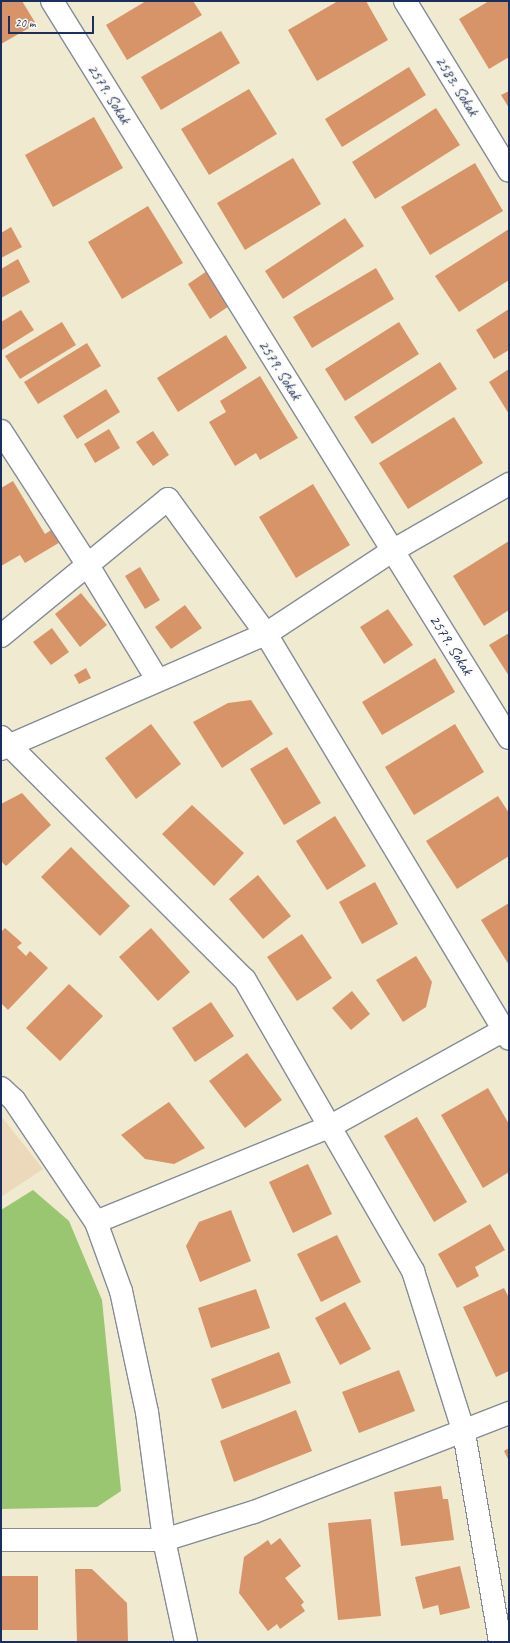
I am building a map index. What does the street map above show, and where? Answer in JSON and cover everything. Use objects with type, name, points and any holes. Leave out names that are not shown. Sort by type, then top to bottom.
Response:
[{"type":"street","name":"2579. Sokak","points":[[52,1],[509,738]]},
{"type":"street","name":"2583. Sokak","points":[[405,1],[509,171]]},
{"type":"street","points":[[1,431],[87,564],[157,679]]},
{"type":"street","points":[[500,1642],[464,1433],[413,1271],[245,980],[4,743],[266,634],[392,551],[509,484]]},
{"type":"street","points":[[1,636],[168,499],[266,634],[506,1034],[329,1127],[96,1222]]},
{"type":"street","points":[[1,1088],[14,1100],[96,1222],[123,1299],[147,1412],[164,1540],[186,1642]]},
{"type":"street","points":[[1,1540],[164,1540],[254,1512],[464,1433],[509,1413]]},
{"type":"shaded area","points":[[1,1116],[43,1169],[1,1197]]},
{"type":"green space","points":[[33,1190],[69,1221],[102,1300],[121,1491],[97,1507],[1,1509],[1,1210]]},
{"type":"building","points":[[1,1],[22,1],[36,24],[1,44]]},
{"type":"building","points":[[146,1],[193,1],[202,15],[127,60],[106,25]]},
{"type":"building","points":[[338,1],[366,1],[388,40],[317,81],[288,30]]},
{"type":"building","points":[[489,1],[509,1],[509,57],[489,69],[459,19]]},
{"type":"building","points":[[221,31],[240,63],[161,110],[141,77]]},
{"type":"building","points":[[409,67],[426,95],[342,147],[325,119]]},
{"type":"building","points":[[249,89],[277,134],[209,175],[181,129]]},
{"type":"building","points":[[509,91],[509,108],[501,95]]},
{"type":"building","points":[[436,108],[460,145],[375,199],[352,162]]},
{"type":"building","points":[[94,117],[123,168],[53,207],[25,155]]},
{"type":"building","points":[[293,158],[321,204],[245,250],[217,203]]},
{"type":"building","points":[[475,163],[503,211],[430,255],[401,207]]},
{"type":"building","points":[[148,206],[183,263],[122,299],[88,242]]},
{"type":"building","points":[[345,218],[364,246],[283,299],[265,271]]},
{"type":"building","points":[[11,227],[22,247],[1,258],[1,233]]},
{"type":"building","points":[[509,229],[509,280],[459,312],[435,276]]},
{"type":"building","points":[[18,259],[30,282],[1,298],[1,269]]},
{"type":"building","points":[[376,268],[394,299],[312,348],[293,317]]},
{"type":"building","points":[[210,269],[232,304],[210,319],[188,284]]},
{"type":"building","points":[[509,309],[509,350],[494,359],[476,330]]},
{"type":"building","points":[[21,310],[34,330],[2,350],[1,322]]},
{"type":"building","points":[[62,322],[76,345],[20,379],[5,356]]},
{"type":"building","points":[[399,322],[419,354],[345,401],[325,369]]},
{"type":"building","points":[[226,335],[247,368],[178,412],[157,378]]},
{"type":"building","points":[[87,343],[101,366],[38,404],[24,382]]},
{"type":"building","points":[[440,362],[457,389],[372,444],[354,417]]},
{"type":"building","points":[[509,369],[509,414],[489,382]]},
{"type":"building","points":[[260,376],[298,438],[260,460],[256,453],[235,466],[209,422],[226,412],[220,401]]},
{"type":"building","points":[[106,389],[120,412],[77,439],[63,416]]},
{"type":"building","points":[[454,417],[483,463],[408,509],[379,463]]},
{"type":"building","points":[[109,429],[120,448],[95,463],[84,444]]},
{"type":"building","points":[[153,431],[169,455],[153,466],[136,442]]},
{"type":"building","points":[[13,481],[45,534],[54,528],[62,541],[25,563],[20,555],[1,566],[1,488]]},
{"type":"building","points":[[313,484],[350,545],[296,578],[259,517]]},
{"type":"building","points":[[509,541],[509,610],[484,626],[453,576]]},
{"type":"building","points":[[140,567],[160,600],[145,609],[125,576]]},
{"type":"building","points":[[81,593],[107,625],[80,647],[55,614]]},
{"type":"building","points":[[185,605],[202,628],[171,649],[155,627]]},
{"type":"building","points":[[388,609],[413,645],[384,664],[360,627]]},
{"type":"building","points":[[52,628],[69,652],[51,665],[33,642]]},
{"type":"building","points":[[509,633],[509,676],[489,645]]},
{"type":"building","points":[[435,658],[455,692],[382,735],[362,702]]},
{"type":"building","points":[[86,668],[91,678],[79,684],[74,675]]},
{"type":"building","points":[[251,700],[273,734],[222,768],[193,722],[228,703]]},
{"type":"building","points":[[151,724],[181,764],[136,799],[105,758]]},
{"type":"building","points":[[455,724],[484,772],[414,815],[385,767]]},
{"type":"building","points":[[287,747],[321,803],[284,825],[250,769]]},
{"type":"building","points":[[22,793],[51,825],[6,866],[1,861],[1,804]]},
{"type":"building","points":[[498,796],[509,813],[509,856],[457,889],[426,841]]},
{"type":"building","points":[[192,805],[244,853],[214,886],[162,834]]},
{"type":"building","points":[[335,816],[366,866],[327,890],[296,841]]},
{"type":"building","points":[[71,847],[130,906],[100,936],[41,877]]},
{"type":"building","points":[[258,875],[291,916],[263,939],[229,899]]},
{"type":"building","points":[[375,882],[398,924],[362,944],[339,902]]},
{"type":"building","points":[[509,903],[509,965],[481,920]]},
{"type":"building","points":[[5,928],[22,943],[17,947],[26,956],[30,951],[48,968],[8,1010],[1,1003],[1,932]]},
{"type":"building","points":[[151,928],[190,972],[158,1001],[119,957]]},
{"type":"building","points":[[302,934],[332,978],[297,1001],[267,957]]},
{"type":"building","points":[[416,956],[432,982],[426,1007],[403,1022],[376,980]]},
{"type":"building","points":[[69,984],[103,1016],[60,1061],[26,1028]]},
{"type":"building","points":[[352,991],[370,1014],[351,1030],[332,1008]]},
{"type":"building","points":[[211,1002],[234,1036],[195,1062],[172,1028]]},
{"type":"building","points":[[247,1053],[282,1100],[245,1128],[209,1081]]},
{"type":"building","points":[[488,1088],[509,1124],[509,1172],[483,1188],[441,1115]]},
{"type":"building","points":[[169,1102],[205,1148],[174,1164],[145,1159],[121,1135]]},
{"type":"building","points":[[417,1117],[467,1202],[434,1222],[384,1136]]},
{"type":"building","points":[[308,1164],[332,1214],[293,1233],[269,1182]]},
{"type":"building","points":[[231,1210],[251,1261],[200,1282],[186,1246],[199,1222]]},
{"type":"building","points":[[490,1224],[505,1250],[475,1267],[479,1276],[457,1288],[438,1254]]},
{"type":"building","points":[[337,1235],[361,1282],[321,1302],[297,1254]]},
{"type":"building","points":[[504,1288],[509,1298],[509,1371],[496,1377],[463,1307]]},
{"type":"building","points":[[256,1289],[270,1328],[211,1348],[198,1308]]},
{"type":"building","points":[[345,1302],[371,1349],[340,1365],[315,1318]]},
{"type":"building","points":[[279,1352],[291,1383],[222,1409],[211,1379]]},
{"type":"building","points":[[399,1370],[415,1411],[359,1433],[342,1392]]},
{"type":"building","points":[[296,1410],[312,1451],[234,1482],[220,1441]]},
{"type":"building","points":[[509,1448],[509,1461],[504,1451]]},
{"type":"building","points":[[441,1486],[443,1499],[448,1499],[454,1540],[401,1546],[394,1492]]},
{"type":"building","points":[[371,1519],[381,1616],[338,1620],[328,1523]]},
{"type":"building","points":[[280,1538],[301,1566],[285,1578],[304,1602],[301,1605],[305,1611],[280,1629],[277,1624],[268,1631],[239,1593],[244,1557],[268,1540],[271,1545]]},
{"type":"building","points":[[460,1566],[470,1608],[440,1615],[438,1605],[423,1609],[415,1577]]},
{"type":"building","points":[[75,1569],[92,1569],[127,1603],[128,1642],[77,1642]]},
{"type":"building","points":[[1,1576],[38,1576],[38,1630],[1,1630]]}]
